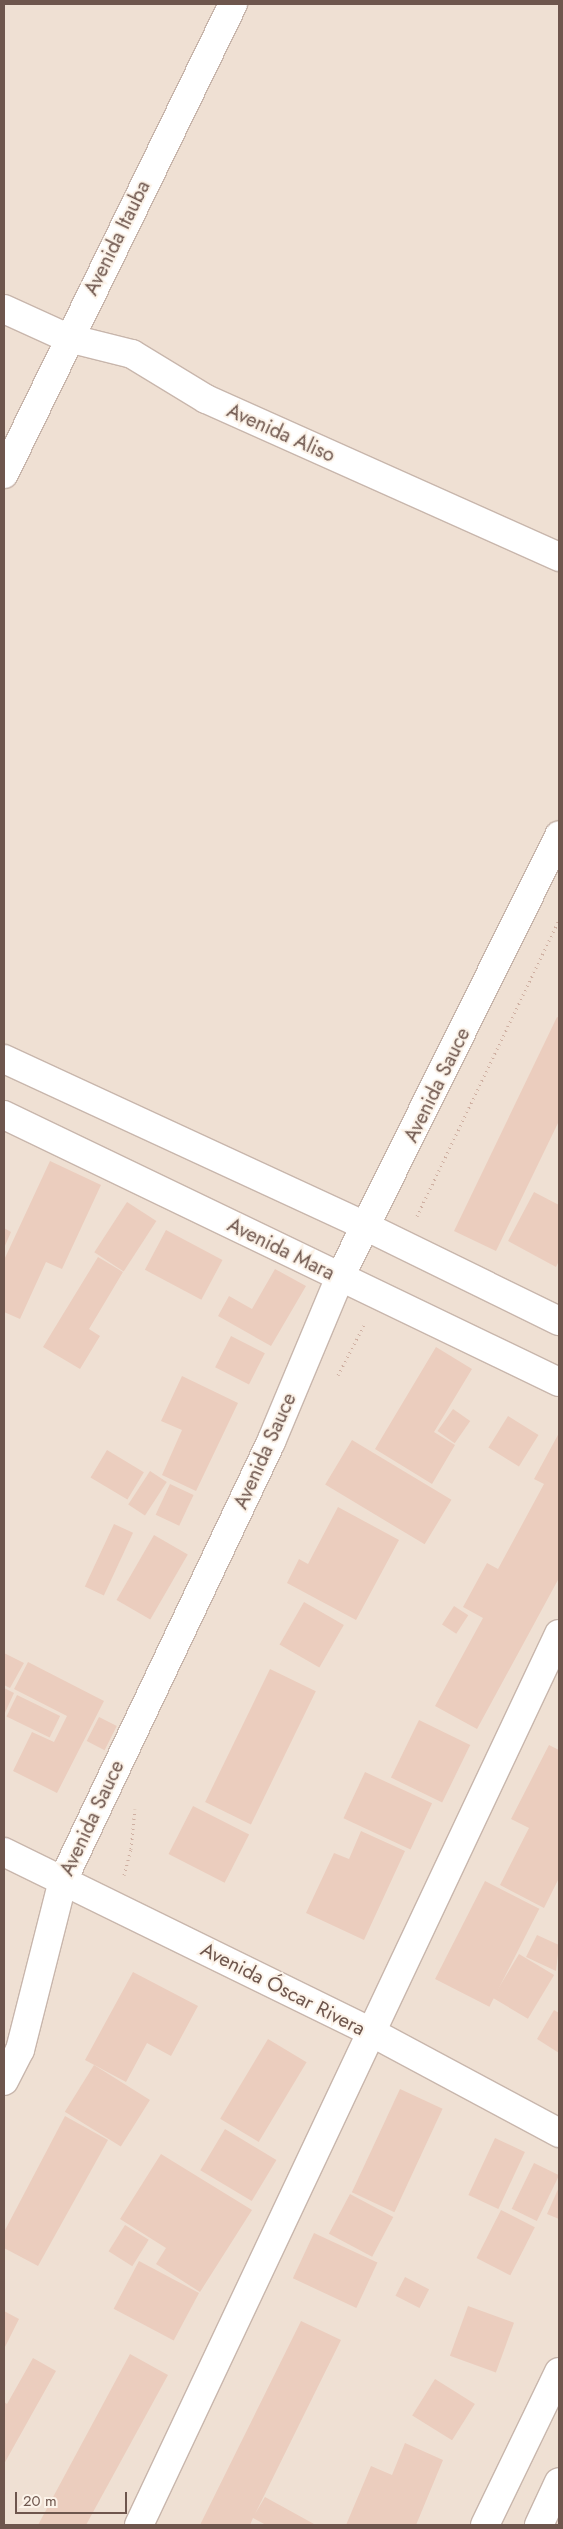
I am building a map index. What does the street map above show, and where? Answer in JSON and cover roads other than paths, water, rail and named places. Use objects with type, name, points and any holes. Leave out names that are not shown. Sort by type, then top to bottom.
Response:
[{"type":"street","name":"Avenida Itauba","points":[[4,474],[68,338],[233,4]]},
{"type":"street","name":"Avenida Aliso","points":[[4,309],[68,338],[132,354],[206,399],[559,557]]},
{"type":"street","name":"Avenida Sauce","points":[[4,2081],[20,2050],[63,1880],[271,1442],[340,1277],[367,1226],[559,835]]},
{"type":"street","points":[[4,1059],[367,1226],[559,1321]]},
{"type":"street","name":"Avenida Mara","points":[[4,1115],[559,1382]]},
{"type":"street","points":[[139,2525],[369,2032],[559,1634]]},
{"type":"street","name":"Avenida Óscar Rivera","points":[[4,1852],[369,2032],[559,2133]]},
{"type":"street","points":[[485,2525],[559,2372]]},
{"type":"street","points":[[539,2525],[559,2482]]}]
